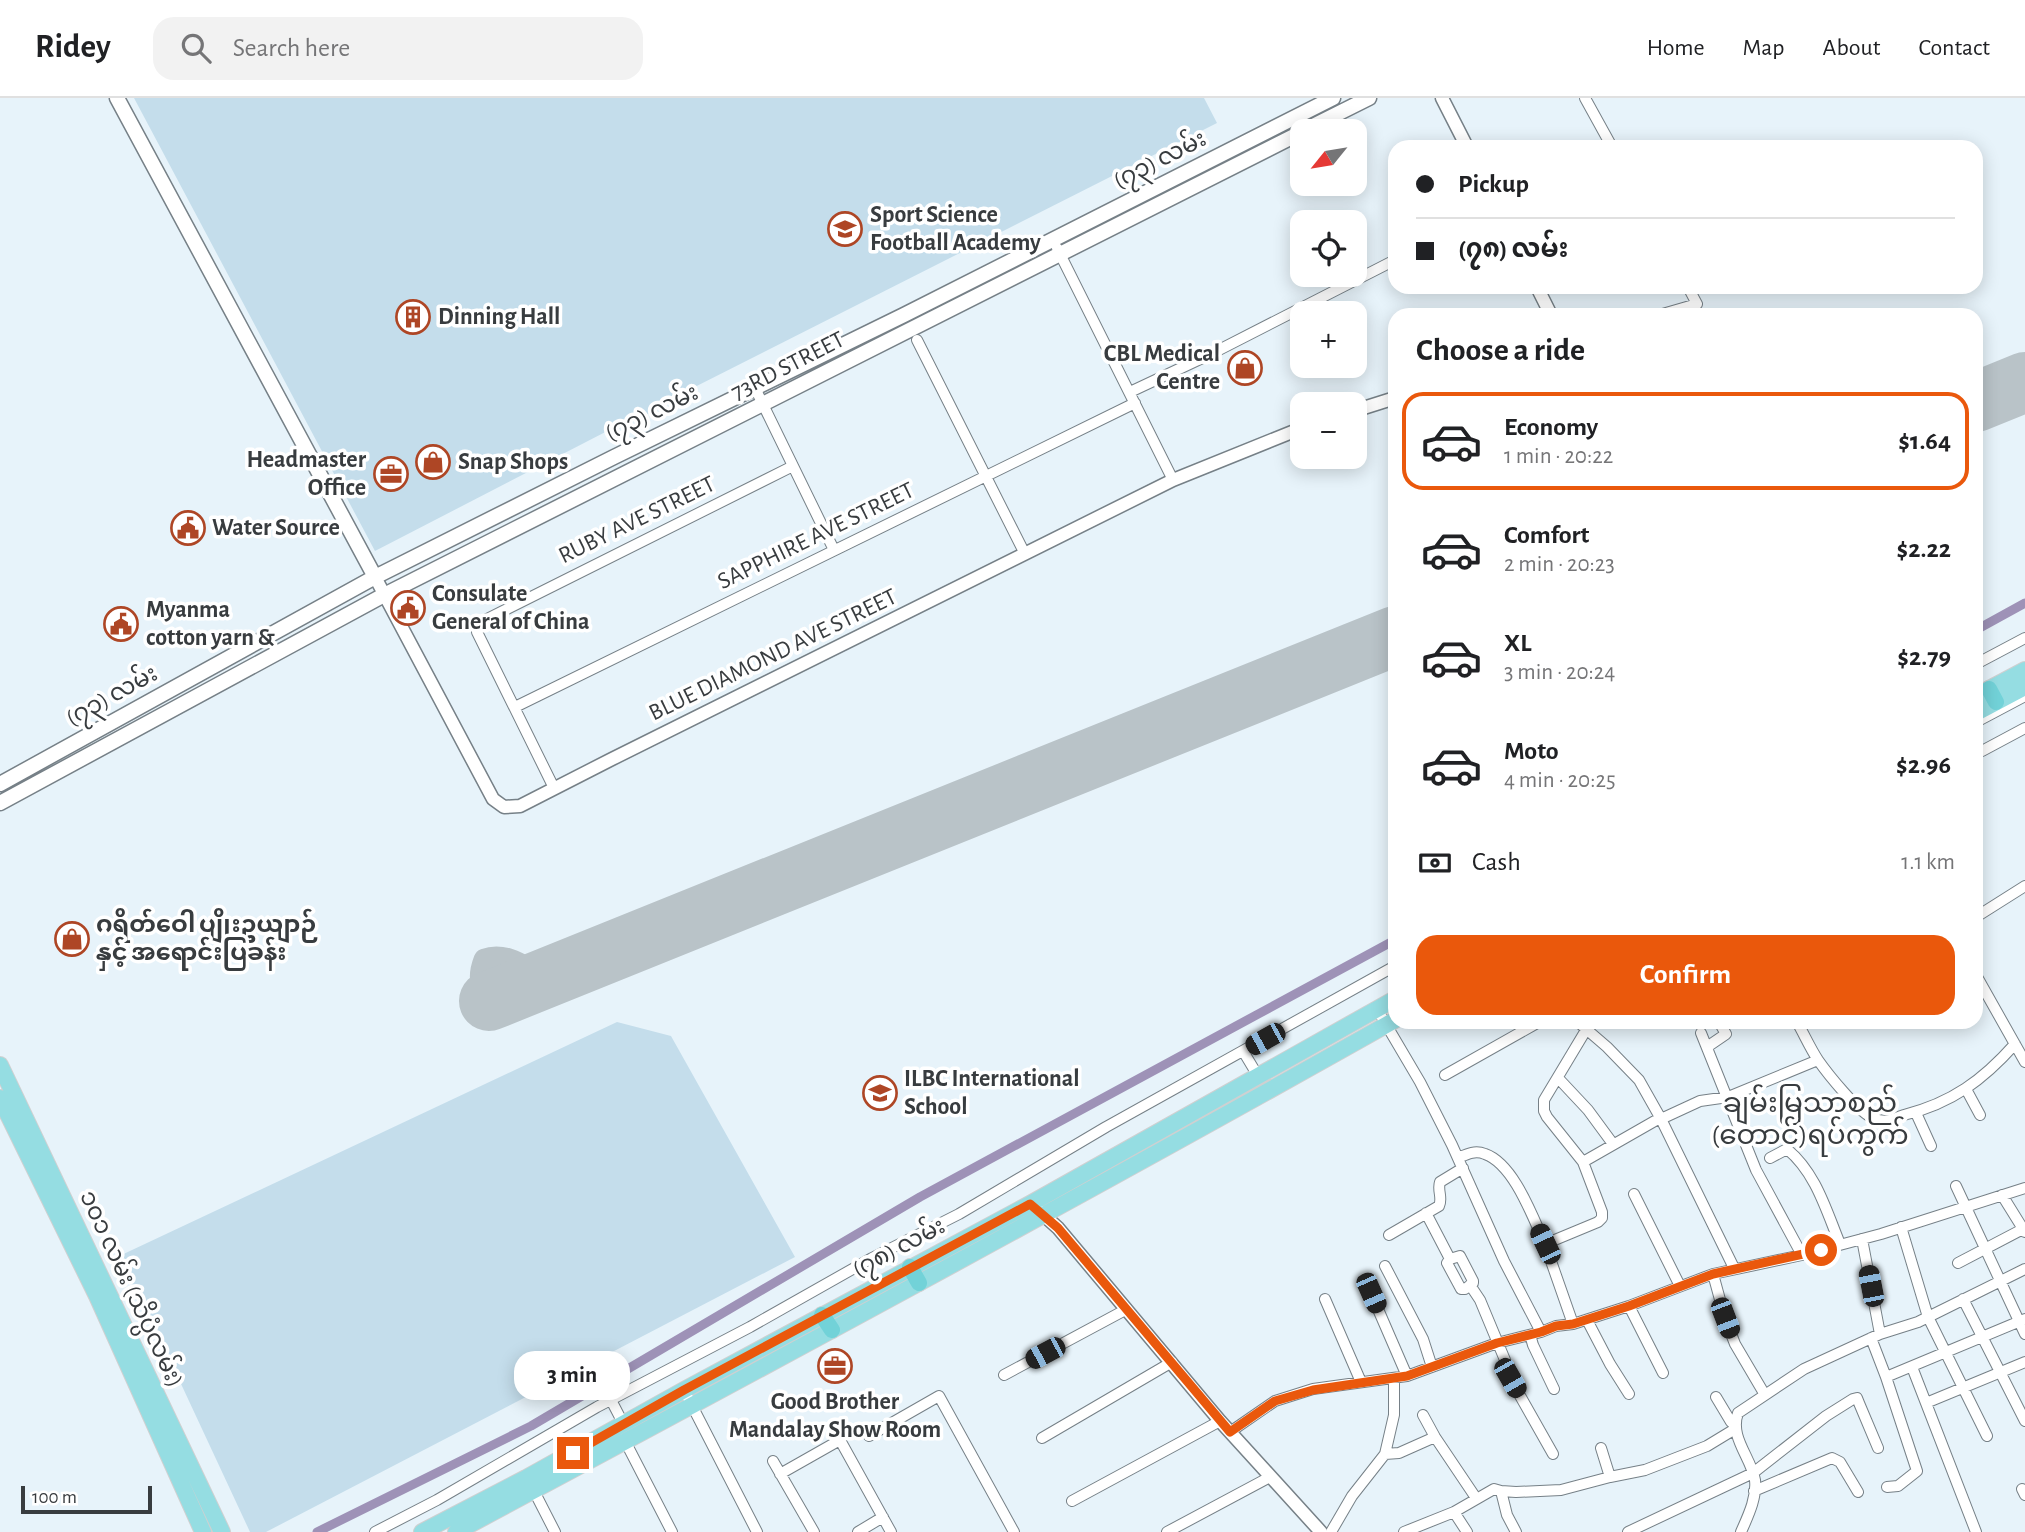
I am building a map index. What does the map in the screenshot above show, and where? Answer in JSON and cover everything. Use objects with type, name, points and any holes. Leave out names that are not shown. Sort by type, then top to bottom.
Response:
[{"type":"highway","points":[[910,1267],[919,1283]]},
{"type":"highway","points":[[822,1315],[832,1330]]},
{"type":"main road","points":[[117,98],[375,578]]},
{"type":"main road","name":"(၇၃) လမ်း","points":[[0,784],[375,578],[1333,98]]},
{"type":"main road","name":"73RD STREET","points":[[1328,119],[1369,98]]},
{"type":"main road","name":"73RD STREET","points":[[0,803],[384,595],[1290,139]]},
{"type":"main road","points":[[481,524],[489,541]]},
{"type":"main road","points":[[1987,696],[2025,670]]},
{"type":"main road","points":[[1987,696],[2025,687]]},
{"type":"main road","name":"(၇၈) လမ်း","points":[[422,1532],[459,1527],[534,1492],[684,1390],[1030,1204],[1388,1003]]},
{"type":"main road","name":"(၇၈) လမ်း","points":[[459,1527],[623,1432],[692,1406],[1045,1216],[1388,1024]]},
{"type":"main road","name":"၁၀၁ လမ်း (သိပ္ပံလမ်း)","points":[[0,1066],[222,1532]]},
{"type":"main road","name":"၁၀၁ လမ်း (သိပ္ပံလမ်း)","points":[[0,1098],[97,1296],[203,1532]]},
{"type":"street","points":[[1442,98],[1463,140]]},
{"type":"street","points":[[1585,98],[1608,140]]},
{"type":"street","points":[[1053,240],[1172,480]]},
{"type":"street","points":[[1130,392],[1388,264]]},
{"type":"street","points":[[1683,308],[1697,304],[1692,294]]},
{"type":"street","points":[[917,340],[1025,554]]},
{"type":"street","points":[[755,388],[834,550]]},
{"type":"street","points":[[1367,407],[1388,400]]},
{"type":"street","name":"SAPPHIRE AVE STREET","points":[[515,707],[1135,403]]},
{"type":"street","name":"BLUE DIAMOND AVE STREET","points":[[375,578],[493,799],[504,807],[520,806],[1172,480],[1290,433]]},
{"type":"street","name":"RUBY AVE STREET","points":[[554,788],[477,632],[478,622],[793,466]]},
{"type":"street","points":[[1983,660],[2025,638]]},
{"type":"street","points":[[1983,718],[2025,696]]},
{"type":"street","points":[[1983,750],[2025,728]]},
{"type":"street","points":[[1983,913],[2025,886]]},
{"type":"street","points":[[375,1532],[611,1400],[750,1327],[872,1258],[959,1214],[1388,970]]},
{"type":"street","points":[[1983,987],[2025,1062]]},
{"type":"street","points":[[1377,1009],[1388,1021]]},
{"type":"street","points":[[1393,1029],[1460,1163],[1537,1333]]},
{"type":"street","points":[[1445,1075],[1527,1029]]},
{"type":"street","points":[[1707,1047],[1726,1034],[1723,1029]]},
{"type":"street","points":[[1801,1029],[1818,1060],[1863,1113],[1888,1122],[1942,1102],[1975,1084],[2015,1044]]},
{"type":"street","points":[[1545,1244],[1602,1218],[1583,1162],[1544,1111],[1544,1100],[1586,1030],[1639,1080],[1734,1268]]},
{"type":"street","points":[[1701,1033],[1756,1170],[1802,1255]]},
{"type":"street","points":[[1243,1051],[1258,1076]]},
{"type":"street","points":[[1583,1162],[1700,1101],[1728,1097],[1818,1060]]},
{"type":"street","points":[[1558,1078],[1588,1110],[1614,1144]]},
{"type":"street","points":[[1966,1089],[1980,1115]]},
{"type":"street","points":[[1916,1113],[1931,1146]]},
{"type":"street","points":[[1770,1158],[1787,1149],[1799,1159],[1820,1195],[1840,1244]]},
{"type":"street","points":[[1389,1236],[1439,1206],[1440,1182],[1471,1152],[1483,1153],[1503,1168],[1525,1200],[1545,1244],[1573,1324]]},
{"type":"street","points":[[1956,1186],[2001,1283],[2022,1321],[2025,1334]]},
{"type":"street","points":[[1230,1432],[1275,1401],[1313,1390],[1407,1376],[1497,1343],[1556,1326],[1573,1324],[1629,1306],[1713,1274],[1862,1239],[2025,1188]]},
{"type":"street","points":[[1634,1194],[1680,1286]]},
{"type":"street","points":[[1958,1264],[2024,1231],[2002,1195]]},
{"type":"street","points":[[1030,1204],[1058,1228],[1220,1421],[1321,1532]]},
{"type":"street","points":[[1426,1213],[1450,1259],[1447,1262],[1461,1289],[1471,1285],[1480,1300],[1505,1360],[1506,1370],[1553,1454]]},
{"type":"street","points":[[1901,1227],[1928,1317],[1987,1436]]},
{"type":"street","points":[[1862,1239],[1875,1336],[1917,1471],[1898,1486],[1887,1487]]},
{"type":"street","points":[[1385,1266],[1423,1339],[1432,1367]]},
{"type":"street","points":[[1404,1532],[1454,1512],[1494,1489],[1561,1490],[1645,1470],[1707,1446],[1735,1426],[1738,1413],[1804,1369],[1875,1336],[1918,1322],[2025,1269]]},
{"type":"street","points":[[1713,1274],[1735,1345],[1765,1395]]},
{"type":"street","points":[[1371,1293],[1407,1376]]},
{"type":"street","points":[[1963,1299],[2025,1421]]},
{"type":"street","points":[[1325,1300],[1361,1382]]},
{"type":"street","points":[[1629,1306],[1663,1373]]},
{"type":"street","points":[[1004,1375],[1127,1309]]},
{"type":"street","points":[[1587,1320],[1629,1394]]},
{"type":"street","points":[[1886,1377],[2022,1321]]},
{"type":"street","points":[[1537,1333],[1531,1338],[1533,1345],[1554,1389]]},
{"type":"street","points":[[1042,1438],[1172,1362]]},
{"type":"street","points":[[1926,1403],[2025,1362]]},
{"type":"street","points":[[1912,1367],[1976,1532]]},
{"type":"street","points":[[1331,1532],[1353,1496],[1385,1454],[1394,1415],[1394,1379]]},
{"type":"street","points":[[684,1390],[757,1532]]},
{"type":"street","points":[[869,1436],[939,1396],[1014,1532]]},
{"type":"street","points":[[1716,1397],[1735,1426],[1755,1482],[1753,1507],[1741,1532]]},
{"type":"street","points":[[1628,1532],[1753,1472],[1826,1416],[1857,1398],[1878,1448]]},
{"type":"street","points":[[611,1400],[623,1432],[672,1532]]},
{"type":"street","points":[[1423,1415],[1476,1498]]},
{"type":"street","points":[[1072,1502],[1220,1421]]},
{"type":"street","points":[[780,1474],[838,1436],[891,1532]]},
{"type":"street","points":[[1385,1454],[1399,1453],[1435,1437]]},
{"type":"street","points":[[1601,1448],[1610,1477]]},
{"type":"street","points":[[1754,1492],[1832,1458],[1840,1462],[1858,1492]]},
{"type":"street","points":[[773,1461],[814,1532]]},
{"type":"street","points":[[1167,1532],[1270,1476]]},
{"type":"street","points":[[456,1489],[459,1527]]},
{"type":"street","points":[[1501,1491],[1507,1515],[1516,1532]]},
{"type":"street","points":[[534,1492],[555,1532]]},
{"type":"street","points":[[1454,1512],[1467,1532]]},
{"type":"street","points":[[858,1532],[883,1517]]},
{"type":"shaded area","points":[[134,98],[1204,98],[1217,123],[375,551]]},
{"type":"shaded area","points":[[617,1022],[671,1036],[795,1257],[266,1532],[250,1532],[141,1298],[115,1258]]},
{"type":"waterway","points":[[1983,626],[2025,603]]},
{"type":"waterway","points":[[317,1532],[531,1426],[920,1197],[1388,944]]},
{"type":"taxiway","points":[[489,1001],[482,981],[485,960],[508,960],[545,978]]},
{"type":"runway","points":[[1983,399],[2025,382]]},
{"type":"runway","points":[[489,1001],[1388,639]]},
{"type":"place","name":"Sport Science Football Academy","points":[[845,229]]},
{"type":"place","name":"Dinning Hall","points":[[413,317]]},
{"type":"place","name":"CBL Medical Centre","points":[[1245,368]]},
{"type":"place","name":"Snap Shops","points":[[433,462]]},
{"type":"place","name":"Headmaster Office","points":[[391,474]]},
{"type":"place","name":"Water Source","points":[[188,528]]},
{"type":"place","name":"Consulate General of China","points":[[408,608]]},
{"type":"place","name":"Myanma cotton yarn &","points":[[121,624]]},
{"type":"place","name":"ဂရိတ်ဝေါ ပျိုးဥယျာဉ် နှင့် အရောင်းပြခန်း","points":[[72,939]]},
{"type":"place","name":"ILBC International School","points":[[880,1093]]},
{"type":"place","name":"Good Brother Mandalay Show Room","points":[[835,1366]]},
{"type":"district","name":"ချမ်းမြသာစည် (တောင်)ရပ်ကွက်","points":[[1810,1120]]},
{"type":"route","points":[[573,1453],[684,1390],[1030,1204],[1058,1228],[1230,1432],[1275,1401],[1313,1390],[1407,1376],[1497,1343],[1556,1326],[1573,1324],[1629,1306],[1713,1274],[1821,1250]]}]
